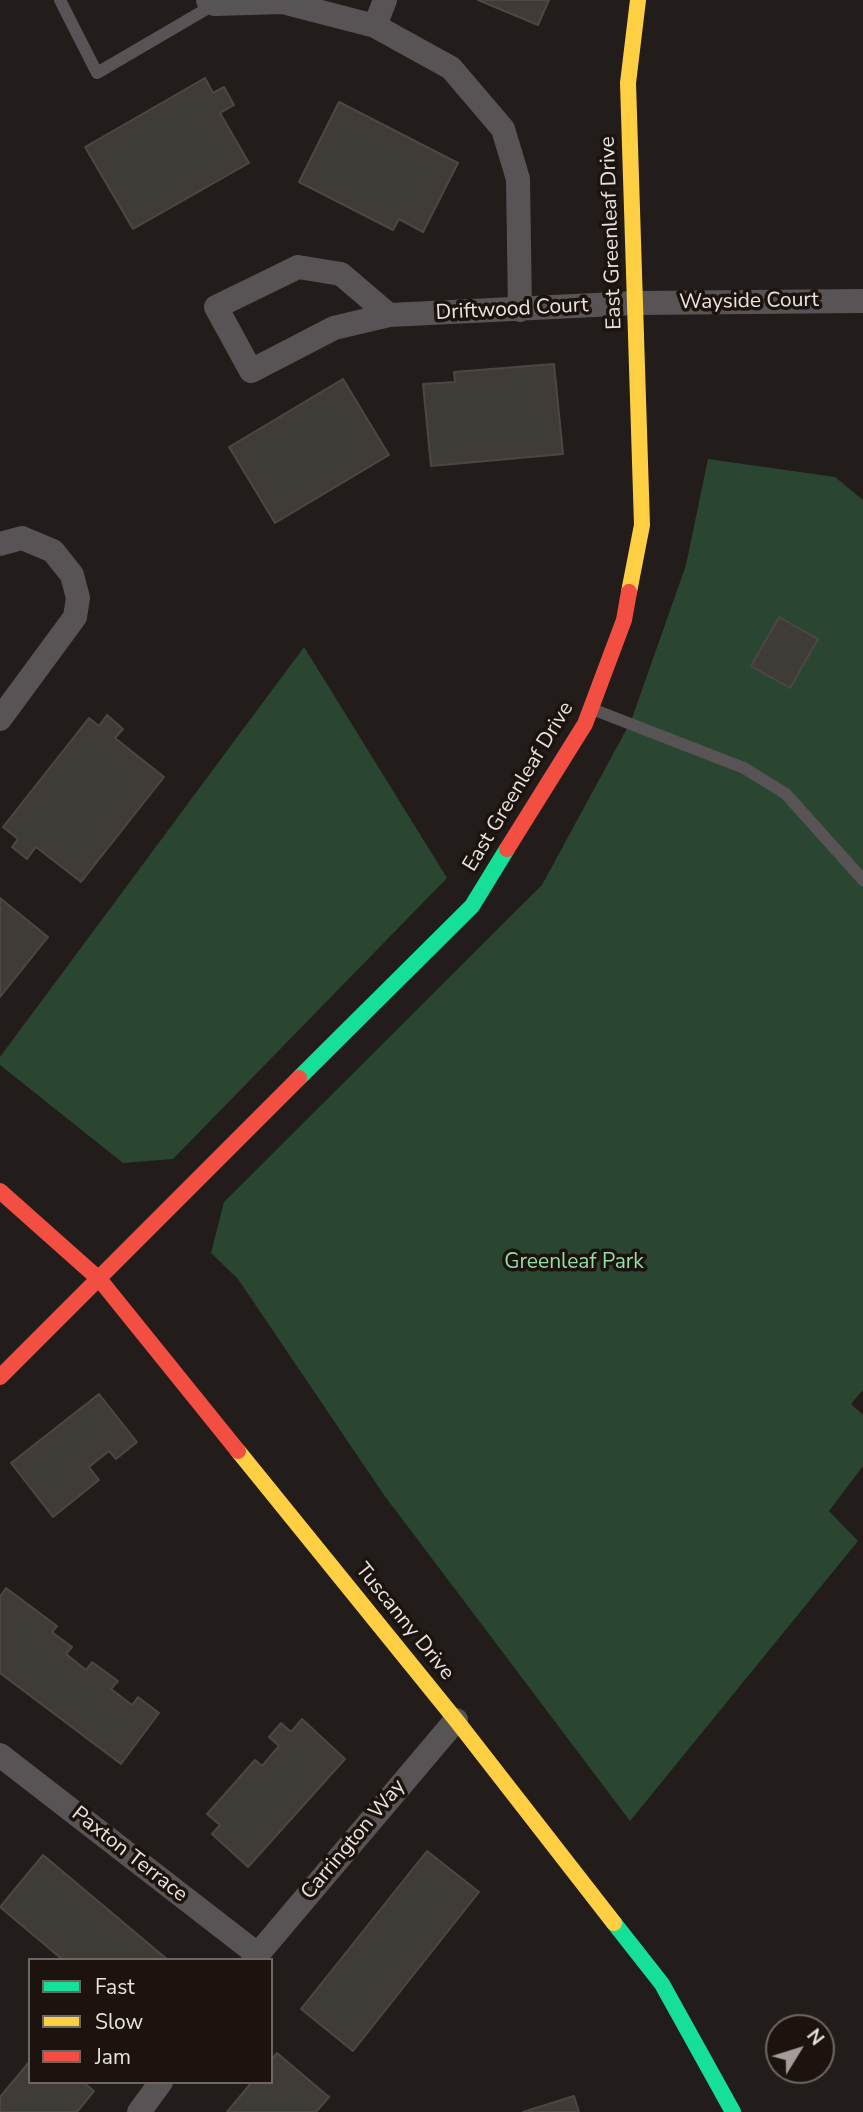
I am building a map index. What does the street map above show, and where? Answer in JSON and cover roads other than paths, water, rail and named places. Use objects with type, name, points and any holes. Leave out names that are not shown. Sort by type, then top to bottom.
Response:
[{"type":"street","points":[[375,26],[385,0]]},
{"type":"street","name":"East Greenleaf Drive","points":[[100,1280],[472,906],[585,724],[624,620],[642,525],[628,83],[638,0]]},
{"type":"street","points":[[212,2],[282,2],[375,26],[451,68],[503,129],[518,179],[520,310]]},
{"type":"street","name":"Driftwood Court","points":[[389,315],[341,274],[298,267],[216,307],[251,371],[334,328],[389,315],[636,303]]},
{"type":"street","name":"Wayside Court","points":[[636,303],[863,301]]},
{"type":"street","points":[[0,544],[22,538],[53,551],[72,575],[78,598],[75,617],[0,719]]},
{"type":"street","name":"Tuscanny Drive","points":[[0,1191],[100,1280],[456,1720],[662,1984],[733,2112]]},
{"type":"street","points":[[0,1377],[100,1280]]},
{"type":"street","name":"Carrington Way","points":[[255,1957],[456,1720]]},
{"type":"street","name":"Paxton Terrace","points":[[0,1755],[255,1957]]},
{"type":"street","points":[[139,2112],[160,2084]]},
{"type":"lane","points":[[60,0],[97,73],[212,2]]},
{"type":"lane","points":[[591,708],[744,768],[786,794],[863,880]]},
{"type":"park label","name":"Greenleaf Park","points":[[574,1263]]}]
